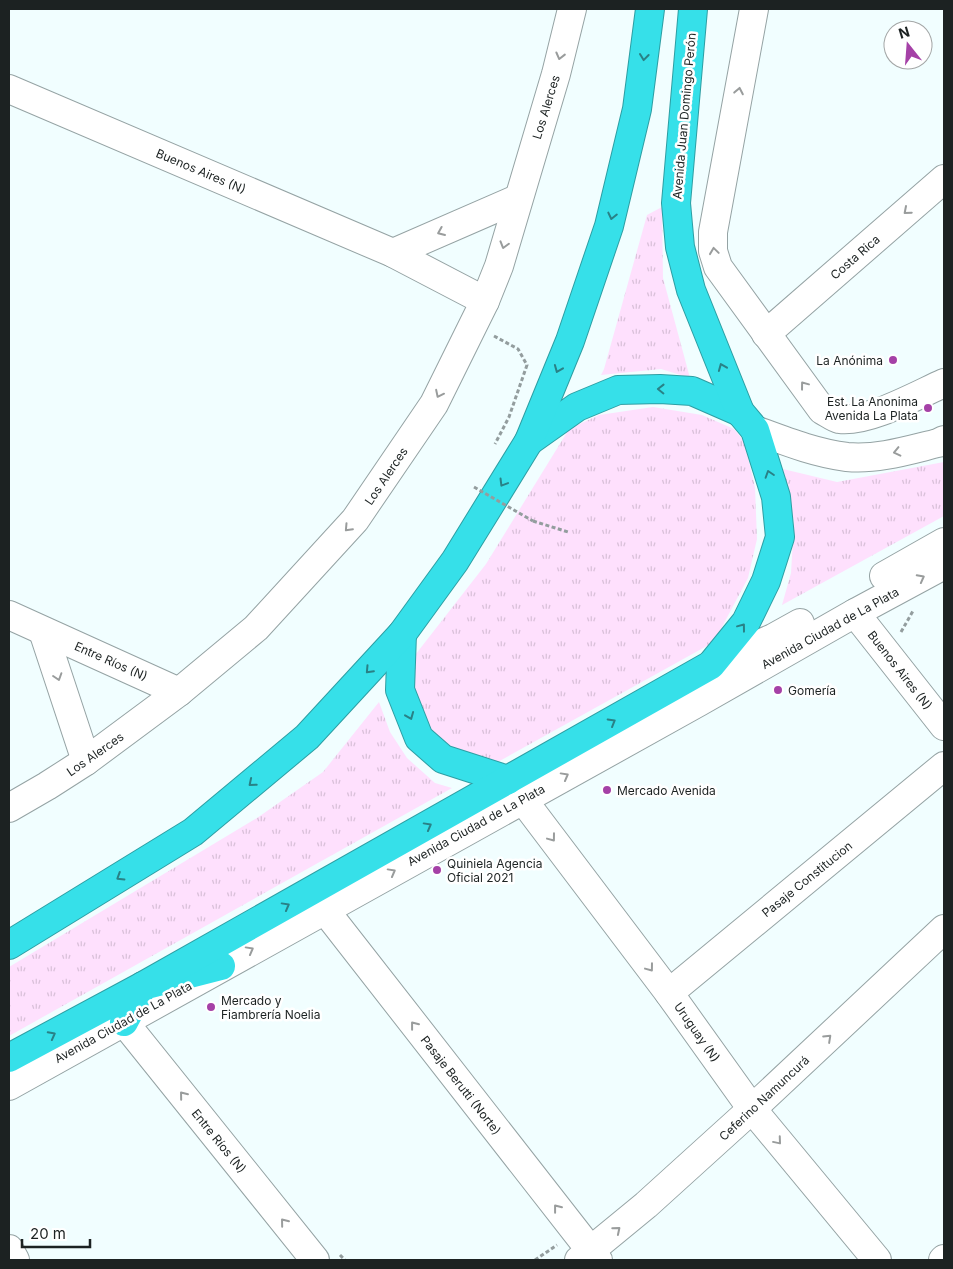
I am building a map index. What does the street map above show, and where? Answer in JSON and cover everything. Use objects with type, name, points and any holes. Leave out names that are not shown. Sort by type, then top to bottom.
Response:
[{"type":"highway","points":[[9,945],[193,832],[307,738],[402,634],[455,561],[528,441],[570,341],[609,226],[637,109],[650,9]]},
{"type":"highway","name":"Avenida Juan Domingo Perón","points":[[693,9],[676,203],[680,247],[691,290],[748,421],[776,496],[780,537],[766,581],[746,622],[711,665]]},
{"type":"highway","points":[[528,441],[577,407],[618,390],[660,389],[692,391],[748,421]]},
{"type":"highway","points":[[402,634],[400,690],[419,738],[443,759],[515,790]]},
{"type":"highway","name":"Avenida Ciudad de La Plata","points":[[9,1058],[515,790],[711,665]]},
{"type":"highway","points":[[124,1022],[143,986],[222,966]]},
{"type":"street","name":"Los Alerces","points":[[9,808],[86,761],[179,692],[256,628],[355,520],[434,404],[479,313],[499,266],[517,199],[556,74],[572,9]]},
{"type":"street","points":[[754,9],[713,232],[713,251],[718,267],[725,280],[822,410],[838,419],[852,419],[872,415],[944,383]]},
{"type":"street","name":"Buenos Aires (N)","points":[[9,89],[393,253],[479,313]]},
{"type":"street","name":"Costa Rica","points":[[766,334],[944,179]]},
{"type":"street","points":[[393,253],[517,199]]},
{"type":"street","points":[[748,421],[796,446],[848,457],[884,455],[944,440]]},
{"type":"street","name":"Avenida Ciudad de La Plata","points":[[711,665],[773,638],[944,542]]},
{"type":"street","name":"Avenida Ciudad de La Plata","points":[[9,1086],[324,909],[515,790],[699,702],[855,613],[944,565]]},
{"type":"street","name":"Buenos Aires (N)","points":[[855,613],[944,726]]},
{"type":"street","name":"Entre Ríos (N)","points":[[9,615],[179,692]]},
{"type":"street","points":[[43,630],[86,761]]},
{"type":"street","points":[[699,702],[773,638]]},
{"type":"street","name":"Pasaje Constitucion","points":[[669,992],[944,766]]},
{"type":"street","name":"Uruguay (N)","points":[[515,790],[669,992],[752,1109],[877,1260]]},
{"type":"street","name":"Pasaje Berutti (Norte)","points":[[324,909],[590,1257]]},
{"type":"street","name":"Ceferino Namuncurá","points":[[590,1257],[752,1109],[944,929]]},
{"type":"street","name":"Entre Ríos (N)","points":[[124,1022],[314,1260]]},
{"type":"street","points":[[9,1249],[16,1260]]},
{"type":"path","points":[[479,313],[518,349],[527,365],[509,417],[492,452]]},
{"type":"path","points":[[474,487],[533,521],[568,532]]},
{"type":"path","points":[[901,632],[912,612],[920,608]]},
{"type":"green space","points":[[662,207],[663,278],[690,378],[661,369],[601,375],[647,215]]},
{"type":"green space","points":[[653,407],[702,415],[734,429],[744,441],[755,487],[757,539],[748,578],[714,642],[496,763],[463,758],[433,738],[416,700],[412,659],[486,564],[569,429],[599,415]]},
{"type":"green space","points":[[944,462],[944,516],[782,605],[791,573],[794,522],[783,469],[837,482]]},
{"type":"green space","points":[[379,702],[390,732],[407,758],[435,783],[452,788],[9,1036],[9,967],[257,818],[323,772]]},
{"type":"place","name":"La Anónima","points":[[893,360]]},
{"type":"place","name":"Est. La Anonima Avenida La Plata","points":[[928,408]]},
{"type":"place","name":"Gomería","points":[[778,690]]},
{"type":"place","name":"Mercado Avenida","points":[[607,790]]},
{"type":"place","name":"Quiniela Agencia Oficial 2021","points":[[437,870]]},
{"type":"place","name":"Mercado y Fiambrería Noelia","points":[[211,1007]]}]
